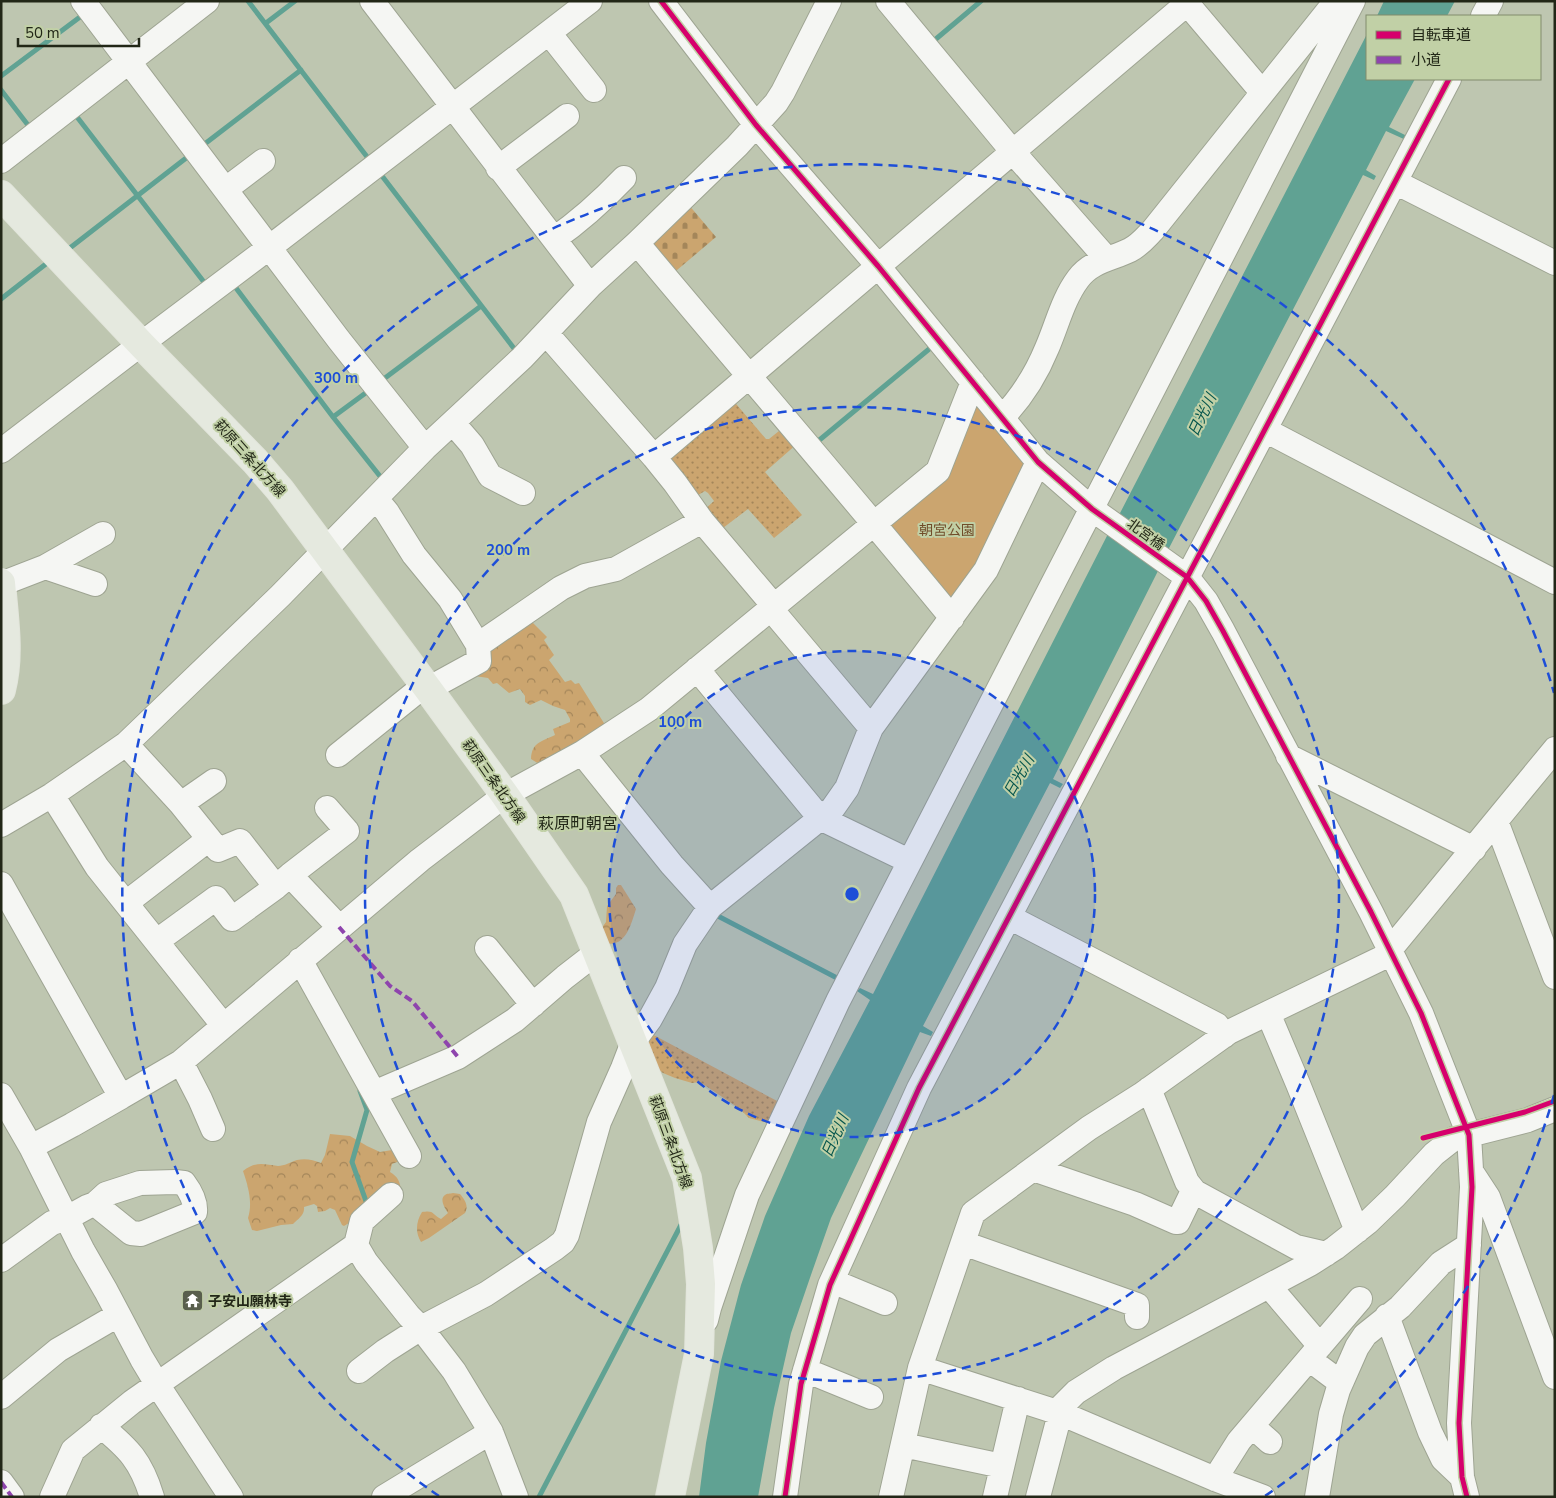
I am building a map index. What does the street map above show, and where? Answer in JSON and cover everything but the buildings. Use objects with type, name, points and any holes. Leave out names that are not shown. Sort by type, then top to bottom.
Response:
[{"type":"main road","name":"萩原三条北方線","points":[[1,195],[141,344],[255,460],[280,490],[427,687],[574,895],[687,1178],[695,1223],[701,1284],[699,1354],[670,1497]]},
{"type":"main road","points":[[1,584],[6,649],[1,690]]},
{"type":"street","points":[[83,1],[339,340],[425,448]]},
{"type":"street","points":[[1,161],[207,1]]},
{"type":"street","points":[[372,1],[590,286]]},
{"type":"street","points":[[1,452],[461,102],[590,1]]},
{"type":"street","name":"北宮橋","points":[[661,1],[756,124],[878,266],[1038,462],[1092,509],[1187,577],[1206,601],[1223,631],[1388,945],[1421,1013],[1469,1135],[1472,1187],[1459,1423],[1465,1487]]},
{"type":"street","points":[[1,825],[52,795],[126,744],[280,596],[425,448],[516,364],[590,286],[637,244],[737,146],[776,103],[783,92],[829,1]]},
{"type":"street","points":[[888,1],[1013,152],[1106,258]]},
{"type":"street","points":[[1002,418],[1020,399],[1036,374],[1068,295],[1083,272],[1106,258],[1130,250],[1142,242],[1336,1]]},
{"type":"street","points":[[699,1354],[709,1308],[747,1195],[838,1001],[1353,1]]},
{"type":"street","points":[[1484,15],[1491,1]]},
{"type":"street","points":[[654,457],[1187,2],[1262,92]]},
{"type":"street","points":[[549,33],[594,90]]},
{"type":"street","points":[[785,1497],[801,1384],[832,1281],[919,1088],[1448,80]]},
{"type":"street","points":[[498,168],[566,116]]},
{"type":"street","points":[[226,189],[263,161]]},
{"type":"street","points":[[554,239],[578,222],[624,178]]},
{"type":"street","points":[[1395,182],[1555,263]]},
{"type":"street","points":[[637,244],[874,523],[952,618]]},
{"type":"street","points":[[546,333],[654,457],[702,521],[768,599],[771,609],[871,728]]},
{"type":"street","points":[[31,1147],[72,1126],[181,1062],[420,860],[505,795],[582,752],[649,708],[771,609],[938,471],[973,382]]},
{"type":"street","points":[[453,422],[472,445],[490,476],[523,493]]},
{"type":"street","points":[[1265,430],[1555,582]]},
{"type":"street","points":[[359,1371],[421,1328],[486,1294],[563,1242],[568,1235],[599,1122],[633,1042],[650,1018],[667,988],[685,944],[710,908],[833,808],[847,788],[871,728],[986,570],[1038,462]]},
{"type":"street","points":[[338,755],[427,687],[479,661],[478,645],[450,599],[414,556],[387,512],[376,499]]},
{"type":"street","points":[[478,645],[561,588],[585,576],[616,569],[702,521]]},
{"type":"street","points":[[1,584],[45,567],[103,534]]},
{"type":"street","points":[[45,567],[95,584]]},
{"type":"street","points":[[697,669],[820,818],[909,861]]},
{"type":"street","points":[[891,1497],[920,1368],[973,1212],[1089,1128],[1149,1089],[1224,1036],[1384,957],[1388,945],[1555,736]]},
{"type":"street","points":[[126,744],[181,804],[218,850],[240,841],[283,881],[339,927]]},
{"type":"street","points":[[1469,846],[1496,822],[1555,749]]},
{"type":"street","points":[[582,752],[672,866],[710,908]]},
{"type":"street","points":[[1288,756],[1469,846]]},
{"type":"street","points":[[181,804],[214,781]]},
{"type":"street","points":[[52,795],[97,867],[223,1025]]},
{"type":"street","points":[[157,941],[216,898],[232,919],[283,881],[346,831],[327,808]]},
{"type":"street","points":[[1496,822],[1555,977]]},
{"type":"street","points":[[126,903],[209,839]]},
{"type":"street","points":[[1,884],[121,1097]]},
{"type":"street","points":[[1009,917],[1217,1025],[1224,1036]]},
{"type":"street","points":[[487,948],[533,1004]]},
{"type":"street","points":[[374,1093],[458,1057],[515,1020],[565,977],[596,954]]},
{"type":"street","points":[[300,960],[410,1156]]},
{"type":"street","points":[[1268,1013],[1356,1231]]},
{"type":"street","points":[[181,1062],[213,1129]]},
{"type":"street","points":[[1149,1089],[1187,1182],[1194,1191],[1296,1246],[1326,1254]]},
{"type":"street","points":[[1,1096],[31,1147],[118,1315],[157,1384],[230,1497]]},
{"type":"street","points":[[1038,1497],[1062,1406],[1076,1392],[1114,1368],[1326,1254],[1356,1231],[1395,1196],[1434,1154],[1453,1139],[1528,1120],[1555,1110]]},
{"type":"street","points":[[1032,1169],[1135,1204],[1176,1222],[1178,1222],[1194,1191]]},
{"type":"street","points":[[1471,1170],[1488,1197],[1555,1377]]},
{"type":"street","points":[[52,1497],[73,1450],[101,1426],[157,1384],[356,1245],[362,1221],[391,1195]]},
{"type":"street","points":[[1,1260],[52,1222],[67,1218],[95,1204]]},
{"type":"street","points":[[963,1243],[1137,1305],[1137,1317]]},
{"type":"street","points":[[356,1245],[371,1269],[421,1328],[454,1371],[491,1432],[516,1497]]},
{"type":"street","points":[[1317,1497],[1331,1414],[1357,1347],[1365,1335],[1413,1295],[1441,1263],[1469,1245]]},
{"type":"street","points":[[832,1281],[885,1303]]},
{"type":"street","points":[[1269,1286],[1314,1353],[1342,1383]]},
{"type":"street","points":[[1215,1479],[1239,1441],[1360,1299]]},
{"type":"street","points":[[1,1397],[58,1350],[118,1315]]},
{"type":"street","points":[[1388,1316],[1430,1432],[1443,1459],[1465,1487]]},
{"type":"street","points":[[920,1368],[1060,1413],[1215,1479],[1263,1497]]},
{"type":"street","points":[[805,1370],[871,1397]]},
{"type":"street","points":[[995,1497],[1018,1399]]},
{"type":"street","points":[[101,1426],[133,1455],[141,1469],[152,1497]]},
{"type":"street","points":[[1252,1426],[1270,1442]]},
{"type":"street","points":[[384,1497],[491,1432]]},
{"type":"street","points":[[903,1445],[1002,1466]]},
{"type":"street","points":[[1,1482],[12,1497]]},
{"type":"green space","points":[[688,204],[716,237],[670,276],[649,243]]},
{"type":"green space","name":"朝宮公園","points":[[974,389],[1033,463],[983,569],[953,604],[876,523],[941,471]]},
{"type":"green space","points":[[731,398],[766,439],[769,439],[784,427],[798,443],[765,472],[802,515],[774,538],[748,509],[719,531],[703,511],[714,501],[705,491],[693,498],[664,455]]},
{"type":"green space","points":[[529,619],[547,637],[544,640],[554,655],[549,660],[565,682],[571,680],[575,684],[579,683],[607,728],[539,764],[531,759],[533,749],[538,743],[555,735],[553,729],[570,722],[565,710],[541,700],[530,705],[525,702],[525,696],[520,689],[509,693],[497,683],[493,684],[488,678],[475,676],[483,646]]},
{"type":"green space","points":[[618,885],[621,885],[636,909],[630,928],[623,938],[612,944],[605,943],[598,933],[606,922],[607,906],[616,894]]},
{"type":"green space","points":[[648,1032],[779,1102],[768,1123],[749,1118],[740,1109],[700,1082],[692,1083],[663,1073],[652,1064],[642,1045]]},
{"type":"green space","points":[[330,1134],[350,1136],[380,1152],[392,1150],[402,1160],[392,1164],[390,1172],[398,1180],[401,1191],[344,1226],[335,1210],[330,1208],[318,1212],[317,1206],[314,1204],[304,1207],[302,1215],[293,1224],[257,1231],[252,1230],[248,1218],[249,1194],[243,1171],[256,1164],[280,1166],[300,1159],[321,1163]]},
{"type":"green space","points":[[453,1193],[460,1194],[465,1201],[467,1208],[465,1213],[421,1242],[417,1227],[422,1212],[431,1212],[441,1219],[448,1213],[443,1204],[443,1197]]},
{"type":"water","points":[[1384,1],[1455,1],[1448,15],[1377,15]]},
{"type":"water","name":"日光川","points":[[1366,36],[1366,80],[1414,80],[1389,127],[1407,136],[1406,140],[1386,131],[1366,170],[1376,176],[1374,180],[1363,175],[1168,550],[1118,517]]},
{"type":"water","name":"日光川","points":[[1110,530],[1161,565],[1053,779],[1063,784],[1060,788],[1050,783],[923,1026],[933,1032],[931,1036],[920,1032],[831,1218],[791,1333],[774,1408],[758,1497],[699,1497],[706,1443],[721,1361],[741,1285],[765,1216],[809,1116],[870,1000],[857,991],[860,988],[873,994]]},
{"type":"waterway","points":[[248,1],[371,162]]},
{"type":"waterway","points":[[266,23],[295,1]]},
{"type":"waterway","points":[[930,44],[981,1]]},
{"type":"waterway","points":[[1,76],[84,14]]},
{"type":"waterway","points":[[202,146],[301,70]]},
{"type":"waterway","points":[[1,90],[31,129]]},
{"type":"waterway","points":[[73,113],[207,286]]},
{"type":"waterway","points":[[66,251],[190,155]]},
{"type":"waterway","points":[[379,172],[516,351]]},
{"type":"waterway","points":[[1,299],[51,260]]},
{"type":"waterway","points":[[233,284],[383,480]]},
{"type":"waterway","points":[[381,381],[481,306]]},
{"type":"waterway","points":[[818,443],[934,345]]},
{"type":"waterway","points":[[333,417],[371,389]]},
{"type":"waterway","points":[[714,914],[837,978]]},
{"type":"waterway","points":[[360,1091],[367,1110],[352,1162],[367,1204],[366,1206]]},
{"type":"waterway","points":[[539,1497],[683,1221]]},
{"type":"marked path","points":[[339,927],[390,986],[412,1001],[458,1057]]},
{"type":"marked path","points":[[1,1482],[12,1497]]},
{"type":"cycle path","points":[[661,1],[756,125],[878,266],[1038,462],[1092,509],[1187,577],[1206,601],[1223,631],[1371,912],[1421,1013],[1469,1135],[1472,1187],[1459,1423],[1462,1477],[1467,1497]]},
{"type":"cycle path","points":[[785,1497],[801,1384],[830,1285],[919,1088],[1448,80]]},
{"type":"cycle path","points":[[1423,1138],[1525,1112],[1555,1101]]},
{"type":"place","name":"子安山願林寺","points":[[192,1301]]},
{"type":"district","name":"萩原町朝宮","points":[[578,823]]}]
